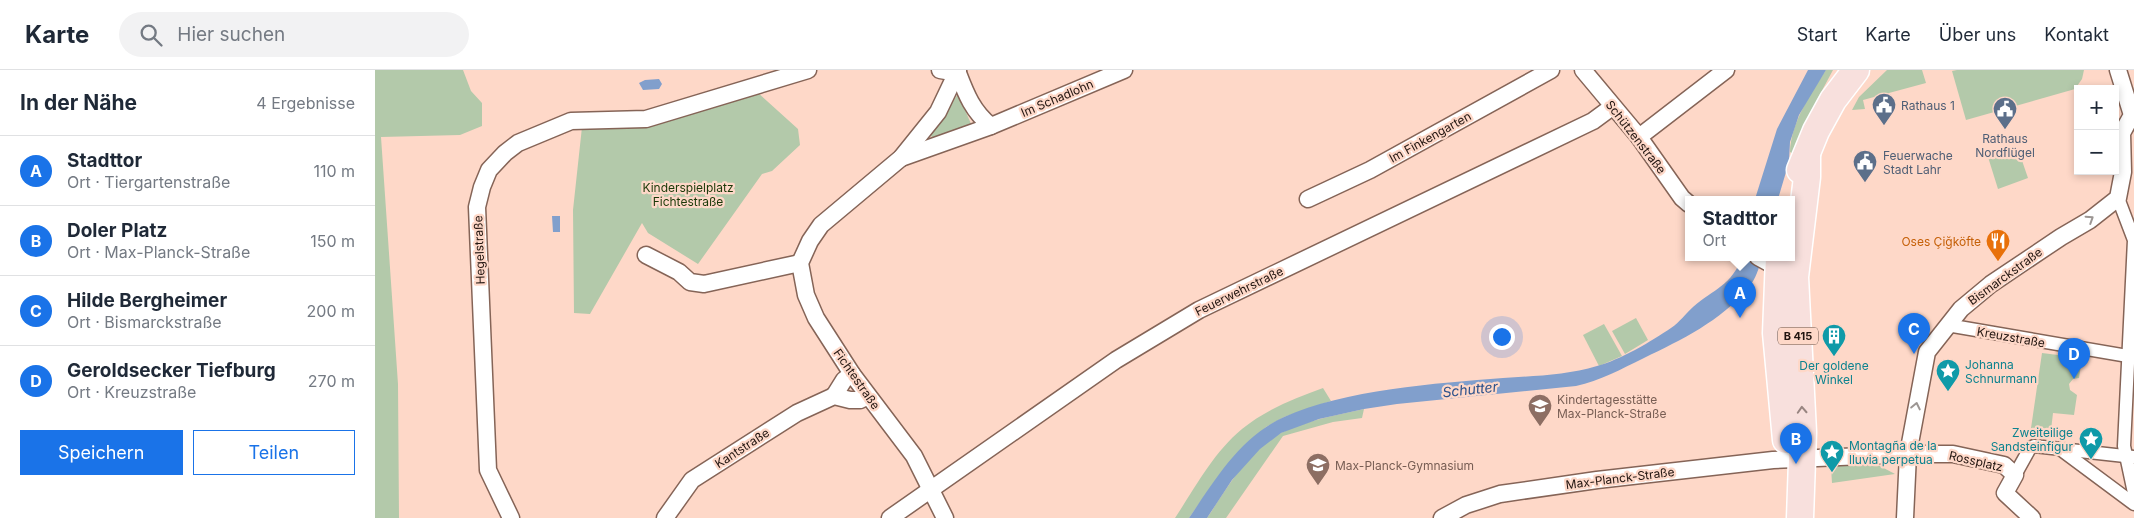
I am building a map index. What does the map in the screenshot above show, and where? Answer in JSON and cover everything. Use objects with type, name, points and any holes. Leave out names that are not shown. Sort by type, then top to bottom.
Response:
[{"type":"main road","name":"B 415","points":[[1791,196],[1797,176],[1816,131],[1833,100],[1857,70]]},
{"type":"main road","name":"B 415","points":[[1795,215],[1807,178],[1807,155]]},
{"type":"main road","name":"B 415","points":[[1783,261],[1795,277],[1795,459],[1800,518]]},
{"type":"main road","name":"B 415","points":[[1783,518],[1787,490],[1795,459]]},
{"type":"street","name":"Hegelstraße","points":[[511,518],[489,470],[477,207],[489,170],[505,153],[518,143],[571,121],[646,119],[808,70]]},
{"type":"street","points":[[940,70],[958,71]]},
{"type":"street","name":"Im Schadlohn","points":[[991,126],[1123,70]]},
{"type":"street","name":"Im Finkengarten","points":[[1308,199],[1370,170],[1551,70]]},
{"type":"street","name":"Schützenstraße","points":[[1583,70],[1639,137],[1685,201]]},
{"type":"street","points":[[1639,137],[1726,70]]},
{"type":"street","points":[[2118,70],[2133,115],[2122,133],[2123,172],[2118,198],[2131,225],[2134,240],[2131,357],[2124,446],[2130,457],[2134,493]]},
{"type":"street","points":[[958,71],[971,104],[981,118],[991,126]]},
{"type":"street","points":[[646,255],[679,272],[690,282],[704,284],[800,263],[810,241],[821,225],[901,158],[938,112],[958,71]]},
{"type":"street","name":"Feuerwehrstraße","points":[[890,518],[1115,360],[1199,310],[1593,121],[1612,107]]},
{"type":"street","points":[[901,158],[991,126]]},
{"type":"street","name":"Bismarckstraße","points":[[1905,518],[1908,454],[1927,352],[1961,309],[1991,284],[2090,220],[2118,198]]},
{"type":"street","name":"Fichtestraße","points":[[800,263],[806,295],[816,318],[852,374],[914,456],[945,518]]},
{"type":"street","name":"Kreuzstraße","points":[[1947,325],[2131,357]]},
{"type":"street","name":"Kantstraße","points":[[655,518],[665,518],[692,480],[797,413],[834,396],[844,380],[852,374]]},
{"type":"street","points":[[834,396],[850,400],[860,400],[868,396]]},
{"type":"street","points":[[2015,474],[2030,448],[2034,446],[2130,457]]},
{"type":"street","points":[[2058,448],[2119,495],[2134,504]]},
{"type":"street","name":"Rossplatz","points":[[1795,459],[1953,454],[2004,465],[2015,474],[2005,493],[2032,518]]},
{"type":"street","name":"Max-Planck-Straße","points":[[1442,518],[1466,506],[1500,494],[1597,480],[1795,459]]},
{"type":"green space","points":[[375,70],[463,70],[471,91],[482,103],[482,126],[460,135],[381,137],[398,384],[399,518],[375,518]]},
{"type":"green space","points":[[1826,70],[1833,70],[1803,126],[1793,154],[1790,152],[1794,130],[1808,99]]},
{"type":"green space","points":[[1887,70],[1922,70],[1926,83],[1863,100],[1865,109],[1852,110],[1859,97]]},
{"type":"green space","points":[[2084,70],[2082,79],[2078,85],[2074,85],[2074,89],[1966,120],[1952,71]]},
{"type":"green space","name":"Kinderspielplatz Fichtestraße","points":[[757,92],[798,129],[800,145],[772,171],[762,174],[698,264],[648,233],[642,223],[590,314],[574,313],[573,210],[582,127],[659,124]]},
{"type":"green space","points":[[958,94],[972,126],[934,139],[930,135]]},
{"type":"green space","points":[[2018,149],[2028,178],[1998,189],[1988,157]]},
{"type":"green space","points":[[1636,318],[1648,340],[1625,354],[1612,331]]},
{"type":"green space","points":[[1604,324],[1622,356],[1599,366],[1583,335]]},
{"type":"green space","points":[[2042,353],[2082,358],[2079,378],[2073,379],[2069,384],[2070,390],[2077,395],[2074,415],[2053,413],[2050,439],[2030,435]]},
{"type":"green space","points":[[1323,388],[1331,401],[1284,417],[1266,427],[1220,474],[1189,518],[1175,518],[1213,460],[1242,429],[1270,410]]},
{"type":"green space","points":[[1364,409],[1362,418],[1333,422],[1283,436],[1226,518],[1207,518],[1240,470],[1260,447],[1271,439],[1302,424]]},
{"type":"green space","points":[[1878,465],[1895,474],[1832,483],[1831,466]]},
{"type":"water","points":[[1808,70],[1826,70],[1799,115],[1790,142],[1789,162],[1779,196],[1756,196],[1777,129]]},
{"type":"water","points":[[659,79],[662,84],[659,89],[643,90],[639,83],[645,80]]},
{"type":"water","points":[[552,216],[560,216],[560,232],[553,232]]},
{"type":"water","name":"Schutter","points":[[1740,261],[1761,261],[1753,281],[1726,310],[1700,329],[1619,370],[1594,381],[1576,386],[1397,404],[1319,419],[1281,433],[1260,449],[1232,480],[1207,518],[1189,518],[1219,475],[1241,448],[1254,436],[1284,417],[1334,400],[1391,389],[1449,382],[1539,376],[1586,369],[1606,363],[1635,350],[1674,326],[1693,307],[1722,286]]},
{"type":"place","name":"Rathaus 1","points":[[1884,126]]},
{"type":"place","name":"Rathaus Nordflügel","points":[[2005,130]]},
{"type":"place","name":"Feuerwache Stadt Lahr","points":[[1865,183]]},
{"type":"place","name":"Oses Çiğköfte","points":[[1998,262]]},
{"type":"place","name":"Stadttor","points":[[1740,318]]},
{"type":"place","name":"Hilde Bergheimer","points":[[1914,354]]},
{"type":"place","name":"Der goldene Winkel","points":[[1834,357]]},
{"type":"place","name":"Geroldsecker Tiefburg","points":[[2074,379]]},
{"type":"place","name":"Johanna Schnurmann","points":[[1948,392]]},
{"type":"place","name":"Kindertagesstätte Max-Planck-Straße","points":[[1540,427]]},
{"type":"place","name":"Zweiteilige Sandsteinfigur","points":[[2091,460]]},
{"type":"place","name":"Doler Platz","points":[[1796,464]]},
{"type":"place","name":"Montagña de la lluvia perpetua","points":[[1832,473]]},
{"type":"place","name":"Max-Planck-Gymnasium","points":[[1318,486]]}]
